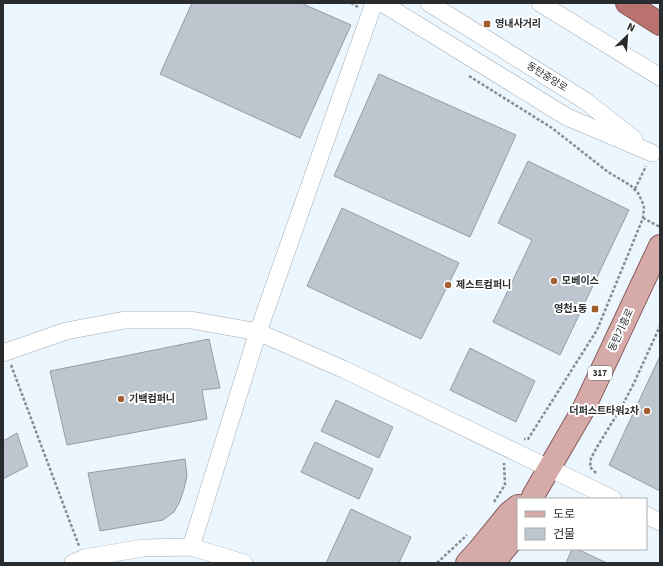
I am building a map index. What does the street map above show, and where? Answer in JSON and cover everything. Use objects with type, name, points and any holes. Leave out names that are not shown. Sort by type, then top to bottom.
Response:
[{"type":"highway","points":[[627,3],[660,24]]},
{"type":"main road","name":"동탄기흥로","points":[[529,498],[583,410],[660,246]]},
{"type":"main road","name":"동탄기흥로","points":[[467,563],[508,512],[517,507]]},
{"type":"main road","points":[[493,563],[517,534]]},
{"type":"street","name":"동탄중앙로","points":[[429,3],[584,100],[656,156]]},
{"type":"street","points":[[540,3],[660,77]]},
{"type":"street","points":[[191,547],[258,332],[375,7],[567,117],[656,156]]},
{"type":"street","points":[[4,350],[66,331],[125,320],[191,320],[258,332],[345,370],[611,498]]},
{"type":"street","points":[[647,516],[660,522]]},
{"type":"street","points":[[79,561],[143,548],[191,547],[244,563]]},
{"type":"path","points":[[351,3],[375,7]]},
{"type":"path","points":[[464,73],[552,128],[608,172],[630,185],[638,193],[644,208],[643,218],[597,330],[528,439],[517,440],[511,449],[504,462],[505,485],[491,508]]},
{"type":"path","points":[[643,218],[660,227]]},
{"type":"path","points":[[597,474],[590,467],[591,458],[634,384],[660,326]]},
{"type":"path","points":[[4,350],[79,561]]},
{"type":"path","points":[[437,563],[468,534]]},
{"type":"building","points":[[192,3],[301,3],[351,25],[300,138],[160,74]]},
{"type":"building","points":[[379,74],[516,135],[470,237],[334,176]]},
{"type":"building","name":"모베이스","points":[[528,161],[629,210],[560,355],[493,322],[532,240],[498,223]]},
{"type":"building","points":[[342,208],[459,263],[421,339],[307,286]]},
{"type":"building","points":[[209,339],[220,388],[202,390],[207,419],[67,445],[50,371]]},
{"type":"building","points":[[470,348],[535,381],[516,422],[450,390]]},
{"type":"building","name":"더퍼스트타워2차","points":[[660,356],[660,491],[609,465]]},
{"type":"building","points":[[336,400],[393,427],[379,458],[321,431]]},
{"type":"building","points":[[17,433],[28,466],[3,479],[3,441]]},
{"type":"building","points":[[315,442],[373,469],[359,499],[301,472]]},
{"type":"building","points":[[185,459],[187,476],[180,501],[174,512],[163,520],[100,531],[88,473]]},
{"type":"building","points":[[351,509],[411,537],[399,563],[326,563]]},
{"type":"building","points":[[572,550],[579,550],[607,563],[566,563]]},
{"type":"place","name":"영내사거리","points":[[487,24]]},
{"type":"place","name":"모베이스","points":[[554,281]]},
{"type":"place","name":"제스트컴퍼니","points":[[448,285]]},
{"type":"place","name":"영천1동","points":[[595,309]]},
{"type":"place","name":"기백컴퍼니","points":[[121,399]]},
{"type":"place","name":"더퍼스트타워2차","points":[[647,411]]}]
